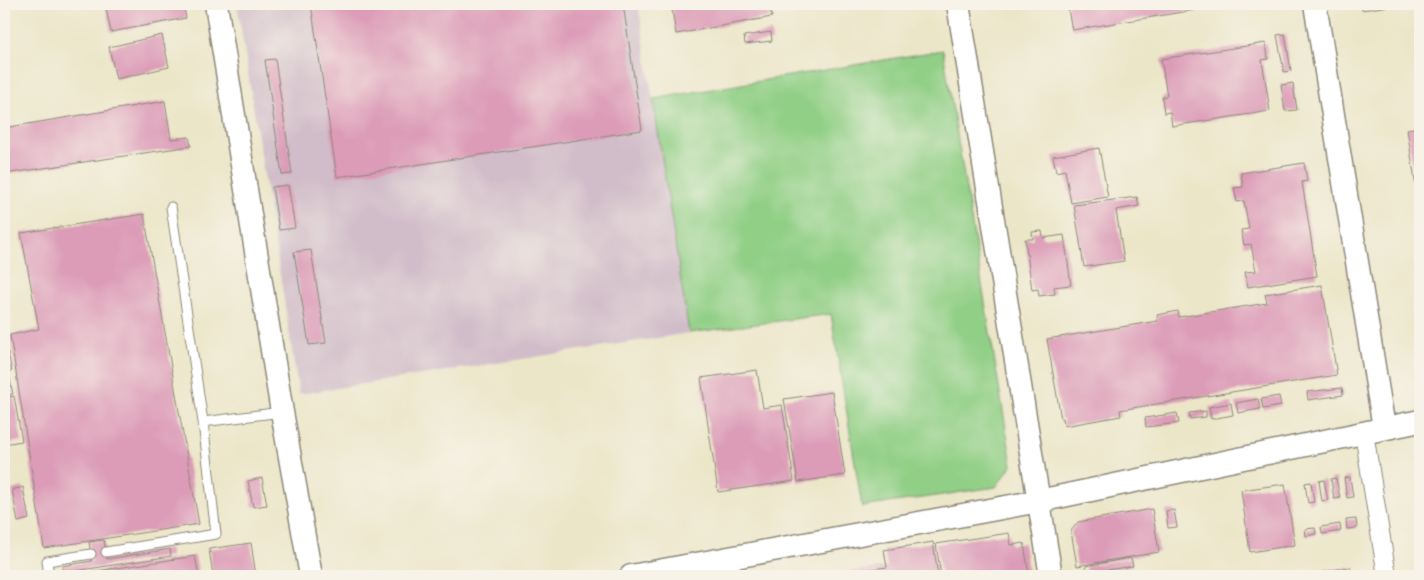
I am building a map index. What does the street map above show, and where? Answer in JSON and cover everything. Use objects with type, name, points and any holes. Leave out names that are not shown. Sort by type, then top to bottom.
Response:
[{"type":"street","points":[[216,4],[282,412],[311,576]]},
{"type":"street","points":[[958,4],[1051,576]]},
{"type":"street","points":[[1314,4],[1374,431],[1387,576]]},
{"type":"street","points":[[630,576],[1039,501],[1420,421]]},
{"type":"lane","points":[[106,552],[216,534],[171,207]]},
{"type":"lane","points":[[202,422],[282,412]]},
{"type":"lane","points":[[49,576],[47,561],[91,554]]},
{"type":"shaded area","points":[[237,4],[638,4],[689,333],[299,394]]},
{"type":"green space","points":[[943,50],[1012,465],[996,487],[862,507],[831,314],[689,333],[653,99]]},
{"type":"building","points":[[105,4],[183,4],[186,18],[111,32]]},
{"type":"building","points":[[311,4],[623,4],[642,130],[337,177]]},
{"type":"building","points":[[671,4],[770,4],[772,17],[676,34]]},
{"type":"building","points":[[1067,4],[1194,4],[1195,10],[1072,30]]},
{"type":"building","points":[[1221,4],[1239,4],[1239,5],[1221,8]]},
{"type":"building","points":[[1361,4],[1389,4],[1390,6],[1362,10]]},
{"type":"building","points":[[771,32],[772,41],[745,44],[744,36]]},
{"type":"building","points":[[1285,34],[1291,71],[1284,72],[1277,35]]},
{"type":"building","points":[[162,35],[169,67],[116,79],[109,47]]},
{"type":"building","points":[[1266,43],[1268,59],[1262,60],[1270,111],[1172,126],[1170,112],[1164,113],[1162,97],[1167,96],[1161,59]]},
{"type":"building","points":[[275,59],[292,174],[282,175],[265,60]]},
{"type":"building","points":[[1293,83],[1297,110],[1285,111],[1281,85]]},
{"type":"building","points":[[165,101],[171,139],[189,137],[191,146],[4,174],[4,128]]},
{"type":"building","points":[[1420,127],[1420,207],[1419,207],[1407,129]]},
{"type":"building","points":[[1099,148],[1108,197],[1071,203],[1065,170],[1056,172],[1053,156]]},
{"type":"building","points":[[1304,163],[1307,181],[1302,182],[1317,276],[1248,287],[1245,272],[1256,271],[1251,244],[1244,245],[1241,230],[1249,229],[1244,201],[1237,202],[1234,188],[1243,187],[1241,173]]},
{"type":"building","points":[[288,185],[295,228],[279,230],[272,187]]},
{"type":"building","points":[[1137,197],[1139,206],[1116,210],[1124,261],[1084,267],[1074,205]]},
{"type":"building","points":[[144,214],[199,524],[44,548],[10,335],[39,329],[21,233]]},
{"type":"building","points":[[1042,231],[1043,238],[1064,235],[1071,285],[1054,287],[1055,294],[1039,296],[1038,289],[1032,290],[1025,239],[1033,239],[1032,232]]},
{"type":"building","points":[[311,250],[326,343],[309,345],[294,252]]},
{"type":"building","points":[[1322,285],[1337,375],[1120,410],[1121,416],[1064,426],[1063,418],[1061,419],[1047,339],[1158,321],[1157,315],[1178,311],[1179,317],[1267,303],[1265,294]]},
{"type":"building","points":[[4,335],[12,371],[4,372]]},
{"type":"building","points":[[757,370],[763,408],[782,405],[794,481],[718,492],[701,378]]},
{"type":"building","points":[[9,375],[13,394],[4,396],[4,376]]},
{"type":"building","points":[[1342,388],[1343,395],[1308,400],[1307,392]]},
{"type":"building","points":[[832,392],[845,475],[798,482],[784,399]]},
{"type":"building","points":[[14,396],[22,441],[4,444],[4,398]]},
{"type":"building","points":[[1279,396],[1281,406],[1263,409],[1261,399]]},
{"type":"building","points":[[1258,399],[1260,409],[1238,413],[1236,403]]},
{"type":"building","points":[[1231,403],[1233,415],[1211,419],[1209,407]]},
{"type":"building","points":[[1206,411],[1206,417],[1190,419],[1189,413]]},
{"type":"building","points":[[1177,413],[1179,423],[1146,427],[1145,418]]},
{"type":"building","points":[[1350,477],[1353,497],[1347,498],[1344,478]]},
{"type":"building","points":[[262,478],[267,505],[253,507],[248,481]]},
{"type":"building","points":[[1336,478],[1340,498],[1334,499],[1331,479]]},
{"type":"building","points":[[1324,480],[1328,500],[1322,501],[1319,481]]},
{"type":"building","points":[[1311,482],[1314,502],[1308,503],[1305,483]]},
{"type":"building","points":[[1285,484],[1295,545],[1250,552],[1241,490]]},
{"type":"building","points":[[23,487],[29,519],[18,522],[12,490]]},
{"type":"building","points":[[1152,509],[1159,552],[1077,566],[1071,531],[1078,522]]},
{"type":"building","points":[[1174,510],[1177,527],[1168,528],[1166,511]]},
{"type":"building","points":[[1356,519],[1357,528],[1347,529],[1346,520]]},
{"type":"building","points":[[1340,524],[1341,531],[1322,534],[1321,527]]},
{"type":"building","points":[[1315,528],[1316,534],[1306,536],[1305,529]]},
{"type":"building","points":[[1009,533],[1011,545],[1024,543],[1029,576],[941,576],[936,544]]},
{"type":"building","points":[[104,540],[107,559],[170,549],[171,556],[69,572],[69,576],[64,576],[62,566],[92,561],[89,542]]},
{"type":"building","points":[[933,542],[938,576],[842,576],[842,573],[887,567],[884,550]]},
{"type":"building","points":[[251,543],[256,576],[213,576],[209,549]]},
{"type":"building","points":[[195,556],[199,576],[71,576],[71,575]]},
{"type":"building","points":[[1131,558],[1133,566],[1087,573],[1086,566]]},
{"type":"building","points":[[1350,567],[1352,576],[1323,576],[1322,572]]},
{"type":"building","points":[[1132,571],[1133,576],[1108,576],[1108,575]]}]
